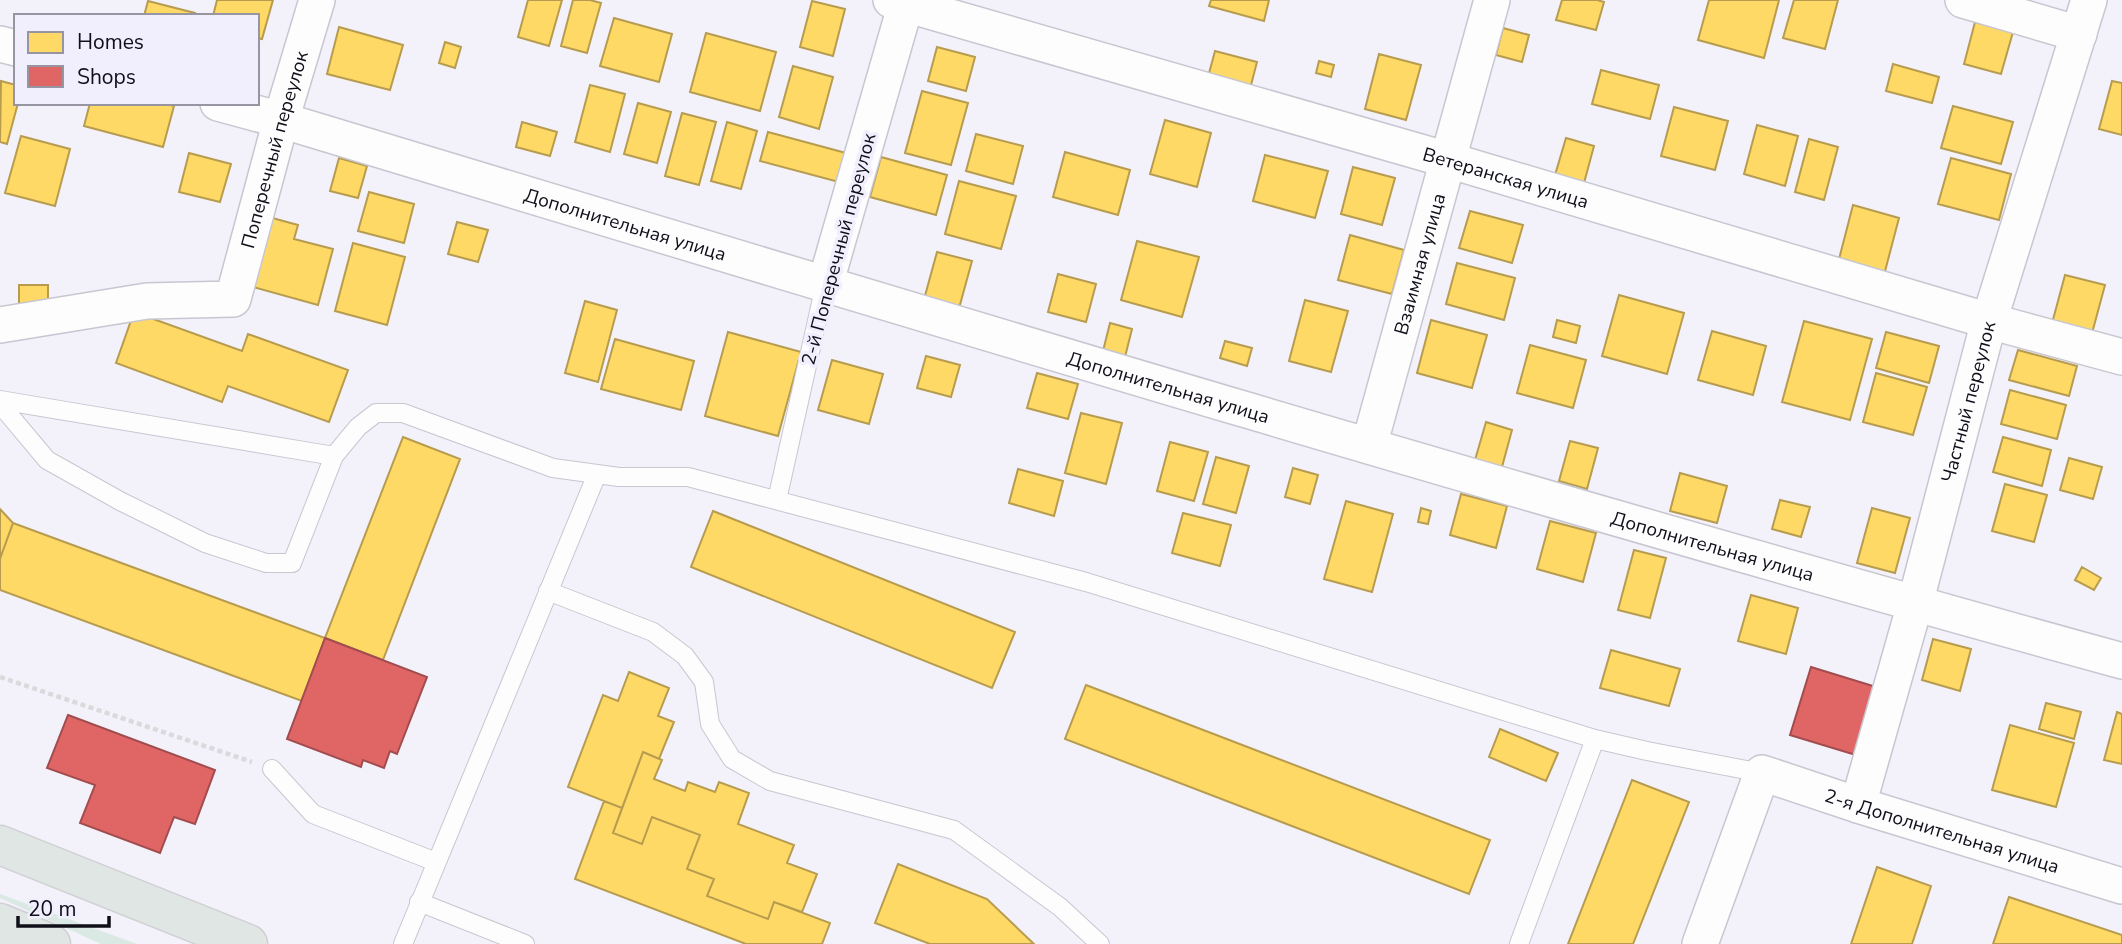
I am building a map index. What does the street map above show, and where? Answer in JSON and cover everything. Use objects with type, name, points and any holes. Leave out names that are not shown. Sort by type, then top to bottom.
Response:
[{"type":"main road","points":[[0,845],[248,944]]},
{"type":"main road","points":[[0,923],[51,944]]},
{"type":"street","name":"Поперечный переулок","points":[[0,325],[147,301],[233,299],[281,120],[317,0]]},
{"type":"street","name":"Взаимная улица","points":[[1369,446],[1492,0]]},
{"type":"street","points":[[1963,0],[2079,34]]},
{"type":"street","name":"Частный переулок","points":[[1858,805],[1916,604],[1989,321],[2089,0]]},
{"type":"street","name":"Ветеранская улица","points":[[902,1],[1989,321],[2122,357]]},
{"type":"street","name":"2-й Поперечный переулок","points":[[825,285],[902,1]]},
{"type":"street","name":"Дополнительная улица","points":[[225,105],[1369,446],[2122,661]]},
{"type":"street","points":[[1700,944],[1762,773]]},
{"type":"street","name":"2-я Дополнительная улица","points":[[1762,773],[2122,886]]},
{"type":"lane","name":"2-й Поперечный переулок","points":[[777,500],[825,285]]},
{"type":"lane","points":[[0,402],[47,460],[120,501],[205,543],[266,564],[292,564],[334,456],[358,427],[376,413],[403,413],[553,468],[619,477],[688,477],[1086,582],[1595,739],[1762,773]]},
{"type":"lane","points":[[0,402],[334,456]]},
{"type":"lane","points":[[403,944],[597,474]]},
{"type":"lane","points":[[548,591],[653,632],[685,656],[704,682],[710,724],[732,759],[770,781],[954,830],[1060,907],[1100,944]]},
{"type":"lane","points":[[1519,944],[1595,739]]},
{"type":"lane","points":[[272,769],[313,814],[436,862]]},
{"type":"lane","points":[[419,902],[525,944]]},
{"type":"path","points":[[0,677],[272,769]]},
{"type":"shaded area","points":[[0,894],[137,944],[101,944],[0,898]]},
{"type":"building: Homes","points":[[217,0],[273,0],[262,39],[259,38],[259,14],[214,14]]},
{"type":"building: Homes","points":[[528,0],[562,0],[549,46],[518,37]]},
{"type":"building: Homes","points":[[573,0],[601,3],[587,53],[561,46]]},
{"type":"building: Homes","points":[[1211,0],[1269,0],[1264,21],[1209,6]]},
{"type":"building: Homes","points":[[1562,0],[1604,2],[1596,30],[1556,20]]},
{"type":"building: Homes","points":[[1709,0],[1779,0],[1764,58],[1698,40]]},
{"type":"building: Homes","points":[[1794,0],[1838,0],[1825,49],[1783,38]]},
{"type":"building: Homes","points":[[148,1],[195,13],[195,14],[145,14]]},
{"type":"building: Homes","points":[[812,1],[845,9],[833,56],[800,47]]},
{"type":"building: Homes","points":[[614,18],[672,34],[659,82],[600,66]]},
{"type":"building: Homes","points":[[1975,22],[2013,32],[2001,74],[1964,64]]},
{"type":"building: Homes","points":[[339,27],[403,45],[390,90],[327,74]]},
{"type":"building: Homes","points":[[1503,28],[1529,35],[1522,62],[1496,55]]},
{"type":"building: Homes","points":[[706,33],[776,52],[760,111],[690,92]]},
{"type":"building: Homes","points":[[445,42],[461,47],[455,68],[439,63]]},
{"type":"building: Homes","points":[[937,47],[975,57],[966,91],[928,81]]},
{"type":"building: Homes","points":[[1215,51],[1257,62],[1250,89],[1208,77]]},
{"type":"building: Homes","points":[[1379,54],[1421,65],[1406,120],[1365,109]]},
{"type":"building: Homes","points":[[1319,61],[1334,65],[1331,77],[1316,73]]},
{"type":"building: Homes","points":[[1893,64],[1939,77],[1932,103],[1886,91]]},
{"type":"building: Homes","points":[[793,66],[833,77],[819,129],[779,117]]},
{"type":"building: Homes","points":[[1601,70],[1659,85],[1650,119],[1592,104]]},
{"type":"building: Homes","points":[[1,81],[14,84],[14,105],[17,105],[7,144],[0,142]]},
{"type":"building: Homes","points":[[2112,81],[2122,83],[2122,135],[2099,129]]},
{"type":"building: Homes","points":[[590,85],[625,94],[610,152],[575,142]]},
{"type":"building: Homes","points":[[922,91],[968,103],[951,165],[905,153]]},
{"type":"building: Homes","points":[[638,103],[671,112],[657,163],[624,154]]},
{"type":"building: Homes","points":[[89,105],[174,106],[163,147],[84,126]]},
{"type":"building: Homes","points":[[1953,106],[2013,122],[2001,164],[1941,148]]},
{"type":"building: Homes","points":[[1674,107],[1728,121],[1715,170],[1661,156]]},
{"type":"building: Homes","points":[[682,113],[716,122],[699,185],[665,176]]},
{"type":"building: Homes","points":[[1165,120],[1211,133],[1197,187],[1150,174]]},
{"type":"building: Homes","points":[[522,122],[557,132],[550,156],[516,147]]},
{"type":"building: Homes","points":[[727,122],[757,131],[741,189],[711,181]]},
{"type":"building: Homes","points":[[1757,125],[1798,136],[1785,186],[1744,174]]},
{"type":"building: Homes","points":[[768,132],[846,153],[839,182],[760,161]]},
{"type":"building: Homes","points":[[976,134],[1023,146],[1013,184],[966,171]]},
{"type":"building: Homes","points":[[21,136],[70,149],[55,206],[5,193]]},
{"type":"building: Homes","points":[[1566,138],[1594,146],[1584,183],[1555,175]]},
{"type":"building: Homes","points":[[1809,139],[1838,147],[1824,200],[1795,192]]},
{"type":"building: Homes","points":[[1065,152],[1130,170],[1118,215],[1053,197]]},
{"type":"building: Homes","points":[[189,153],[231,164],[220,202],[179,192]]},
{"type":"building: Homes","points":[[1265,155],[1328,171],[1315,218],[1253,201]]},
{"type":"building: Homes","points":[[881,157],[947,175],[936,215],[870,197]]},
{"type":"building: Homes","points":[[339,158],[367,166],[358,198],[330,191]]},
{"type":"building: Homes","points":[[1951,158],[2011,174],[1999,220],[1938,204]]},
{"type":"building: Homes","points":[[1353,167],[1395,178],[1382,225],[1341,214]]},
{"type":"building: Homes","points":[[959,181],[1016,196],[1001,249],[945,234]]},
{"type":"building: Homes","points":[[369,192],[414,204],[404,243],[358,231]]},
{"type":"building: Homes","points":[[1853,205],[1899,218],[1884,275],[1838,263]]},
{"type":"building: Homes","points":[[1470,211],[1523,225],[1512,263],[1459,248]]},
{"type":"building: Homes","points":[[265,216],[298,225],[294,239],[333,249],[318,305],[246,285]]},
{"type":"building: Homes","points":[[457,222],[488,230],[478,262],[448,254]]},
{"type":"building: Homes","points":[[1350,235],[1404,250],[1392,294],[1338,280]]},
{"type":"building: Homes","points":[[1137,241],[1199,257],[1182,317],[1121,300]]},
{"type":"building: Homes","points":[[353,243],[405,257],[387,325],[335,311]]},
{"type":"building: Homes","points":[[937,252],[972,261],[958,312],[923,303]]},
{"type":"building: Homes","points":[[1457,263],[1515,278],[1504,320],[1446,304]]},
{"type":"building: Homes","points":[[1058,274],[1096,284],[1086,322],[1048,312]]},
{"type":"building: Homes","points":[[2065,275],[2105,285],[2091,337],[2051,327]]},
{"type":"building: Homes","points":[[19,285],[48,285],[48,307],[19,307]]},
{"type":"building: Homes","points":[[1619,295],[1684,313],[1667,374],[1602,356]]},
{"type":"building: Homes","points":[[1305,300],[1348,311],[1331,372],[1289,361]]},
{"type":"building: Homes","points":[[585,301],[617,310],[598,382],[565,373]]},
{"type":"building: Homes","points":[[134,312],[242,351],[248,334],[348,370],[329,422],[228,386],[222,402],[116,363]]},
{"type":"building: Homes","points":[[1431,320],[1487,335],[1472,388],[1417,373]]},
{"type":"building: Homes","points":[[1557,320],[1580,326],[1576,343],[1553,337]]},
{"type":"building: Homes","points":[[1804,321],[1872,339],[1850,420],[1782,402]]},
{"type":"building: Homes","points":[[1110,323],[1132,329],[1124,361],[1102,355]]},
{"type":"building: Homes","points":[[1712,331],[1766,346],[1753,395],[1698,380]]},
{"type":"building: Homes","points":[[728,332],[801,352],[778,436],[705,416]]},
{"type":"building: Homes","points":[[1886,332],[1939,346],[1929,383],[1876,368]]},
{"type":"building: Homes","points":[[615,339],[694,361],[681,410],[601,389]]},
{"type":"building: Homes","points":[[1225,341],[1252,348],[1247,366],[1220,358]]},
{"type":"building: Homes","points":[[1530,345],[1586,360],[1573,408],[1517,393]]},
{"type":"building: Homes","points":[[2018,350],[2077,366],[2069,396],[2009,380]]},
{"type":"building: Homes","points":[[926,356],[960,365],[951,397],[917,388]]},
{"type":"building: Homes","points":[[832,360],[883,374],[869,424],[818,410]]},
{"type":"building: Homes","points":[[1037,373],[1078,384],[1068,419],[1027,408]]},
{"type":"building: Homes","points":[[1876,373],[1927,387],[1913,435],[1863,422]]},
{"type":"building: Homes","points":[[2010,390],[2066,405],[2057,439],[2001,424]]},
{"type":"building: Homes","points":[[1081,413],[1122,423],[1106,484],[1065,473]]},
{"type":"building: Homes","points":[[1486,422],[1512,430],[1502,467],[1475,460]]},
{"type":"building: Homes","points":[[403,437],[460,459],[383,660],[325,638]]},
{"type":"building: Homes","points":[[2003,437],[2051,450],[2042,486],[1993,472]]},
{"type":"building: Homes","points":[[1570,441],[1598,448],[1587,489],[1559,481]]},
{"type":"building: Homes","points":[[1170,442],[1208,452],[1194,501],[1157,491]]},
{"type":"building: Homes","points":[[1216,457],[1249,466],[1236,513],[1203,504]]},
{"type":"building: Homes","points":[[2069,458],[2102,467],[2093,499],[2060,490]]},
{"type":"building: Homes","points":[[1293,468],[1318,475],[1310,504],[1285,497]]},
{"type":"building: Homes","points":[[1018,469],[1063,481],[1054,516],[1009,503]]},
{"type":"building: Homes","points":[[1680,473],[1727,486],[1717,523],[1670,511]]},
{"type":"building: Homes","points":[[2005,484],[2047,495],[2034,542],[1992,531]]},
{"type":"building: Homes","points":[[1461,494],[1507,506],[1496,548],[1450,535]]},
{"type":"building: Homes","points":[[1780,500],[1810,507],[1801,537],[1772,529]]},
{"type":"building: Homes","points":[[1346,501],[1393,514],[1372,592],[1324,579]]},
{"type":"building: Homes","points":[[1421,508],[1431,511],[1428,524],[1418,522]]},
{"type":"building: Homes","points":[[1872,508],[1910,518],[1895,573],[1857,563]]},
{"type":"building: Homes","points":[[0,509],[13,523],[0,559]]},
{"type":"building: Homes","points":[[713,511],[1015,632],[992,688],[691,567]]},
{"type":"building: Homes","points":[[1183,513],[1231,525],[1220,566],[1172,553]]},
{"type":"building: Homes","points":[[1550,521],[1596,533],[1583,582],[1537,569]]},
{"type":"building: Homes","points":[[13,523],[325,638],[302,701],[0,590],[0,559]]},
{"type":"building: Homes","points":[[1634,550],[1666,558],[1650,618],[1618,610]]},
{"type":"building: Homes","points":[[2082,567],[2101,578],[2094,590],[2075,580]]},
{"type":"building: Homes","points":[[1751,595],[1798,608],[1786,654],[1738,641]]},
{"type":"building: Homes","points":[[1933,639],[1971,649],[1960,691],[1922,680]]},
{"type":"building: Homes","points":[[1611,650],[1680,669],[1669,706],[1600,688]]},
{"type":"building: Homes","points":[[629,672],[669,688],[658,716],[674,722],[659,759],[643,752],[622,808],[568,787],[603,695],[618,701]]},
{"type":"building: Homes","points":[[1086,685],[1490,840],[1469,894],[1065,739]]},
{"type":"building: Homes","points":[[2046,703],[2081,712],[2074,739],[2039,729]]},
{"type":"building: Homes","points":[[2117,712],[2122,714],[2122,764],[2104,760]]},
{"type":"building: Homes","points":[[2010,725],[2074,743],[2056,807],[1992,790]]},
{"type":"building: Homes","points":[[1500,729],[1558,753],[1546,781],[1489,757]]},
{"type":"building: Homes","points":[[643,752],[662,760],[654,779],[685,791],[688,782],[715,792],[719,782],[749,793],[738,824],[794,845],[787,863],[817,874],[802,912],[774,902],[768,919],[707,896],[714,879],[687,869],[700,835],[652,817],[642,844],[613,833]]},
{"type":"building: Homes","points":[[1632,780],[1689,802],[1633,944],[1568,944]]},
{"type":"building: Homes","points":[[604,801],[622,808],[613,833],[642,844],[652,817],[700,835],[687,869],[714,879],[707,896],[768,919],[774,902],[830,923],[822,944],[746,944],[575,879]]},
{"type":"building: Homes","points":[[898,864],[987,899],[1034,944],[930,944],[875,923]]},
{"type":"building: Homes","points":[[1877,867],[1931,886],[1912,944],[1851,944]]},
{"type":"building: Homes","points":[[2009,897],[2122,935],[2122,944],[1993,944]]},
{"type":"building: Shops","points":[[325,638],[427,677],[397,754],[390,751],[384,768],[363,760],[361,767],[287,739]]},
{"type":"building: Shops","points":[[1811,667],[1889,691],[1869,759],[1790,735]]},
{"type":"building: Shops","points":[[68,715],[215,770],[195,824],[174,817],[160,853],[80,823],[95,785],[47,768]]}]
